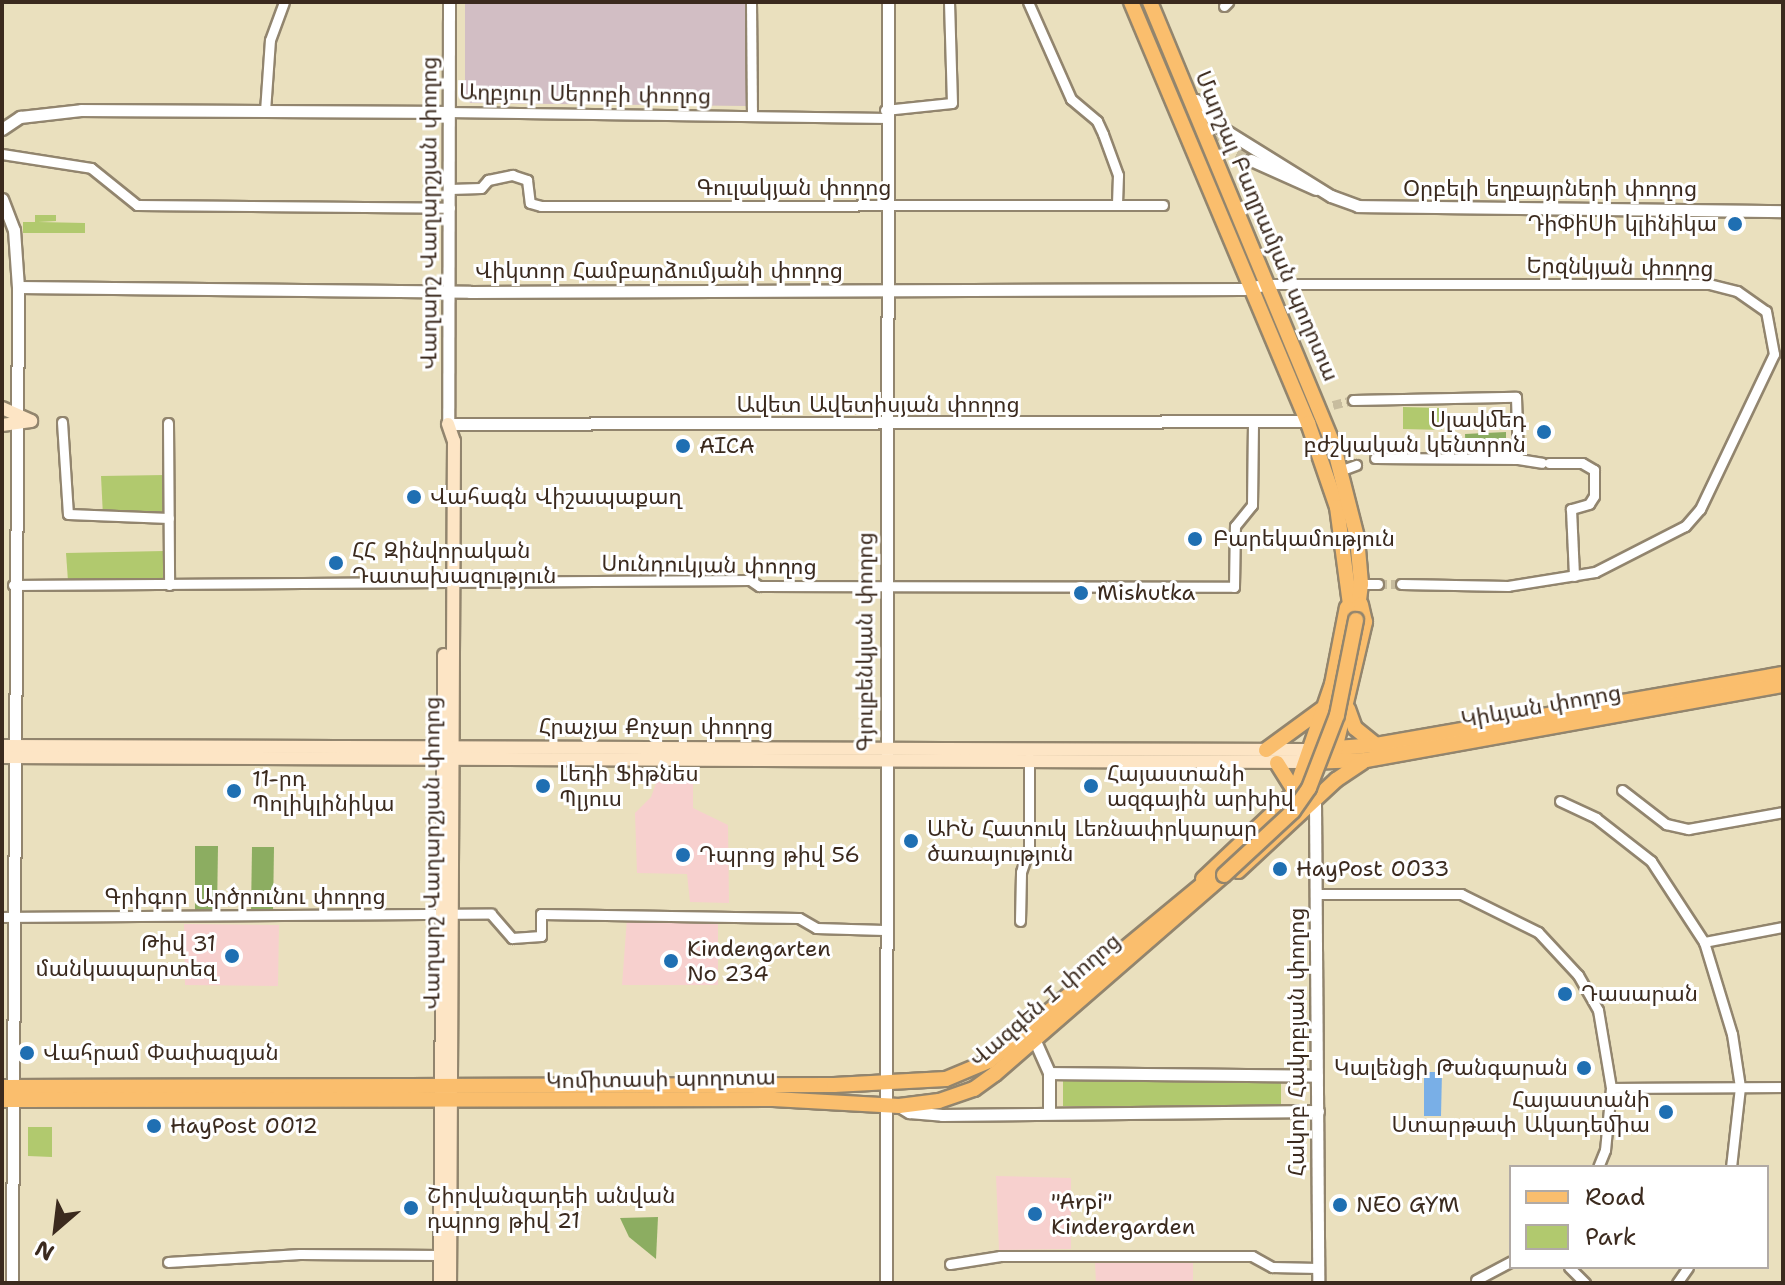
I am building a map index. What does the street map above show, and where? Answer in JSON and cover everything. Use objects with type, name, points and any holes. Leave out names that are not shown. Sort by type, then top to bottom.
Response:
[{"type":"main road","name":"Մարշալ Բաղրամյան պողոտա","points":[[1131,2],[1307,421],[1335,500],[1357,593]]},
{"type":"main road","name":"Մարշալ Բաղրամյան պողոտա","points":[[1150,2],[1268,284],[1326,407],[1349,468],[1357,593],[1354,620],[1321,753]]},
{"type":"main road","points":[[2,408],[11,421]]},
{"type":"main road","name":"Վաղարշ Վաղարշյան փողոց","points":[[448,424],[454,441],[447,752],[450,1283]]},
{"type":"main road","points":[[1321,753],[1325,705],[1357,593]]},
{"type":"main road","points":[[1357,593],[1365,622],[1348,709],[1349,720],[1376,745]]},
{"type":"main road","name":"Կիևյան փողոց","points":[[1321,753],[1366,760],[1783,674]]},
{"type":"main road","name":"Կիևյան փողոց","points":[[1321,753],[1783,685]]},
{"type":"main road","points":[[1325,705],[1339,715],[1348,709]]},
{"type":"main road","points":[[1266,750],[1325,705]]},
{"type":"main road","points":[[1295,792],[1348,709]]},
{"type":"main road","name":"Հրաչյա Քոչար փողոց","points":[[8,752],[1266,750],[1321,753]]},
{"type":"main road","name":"Հրաչյա Քոչար փողոց","points":[[885,752],[1277,763],[1321,753]]},
{"type":"main road","name":"Վազգեն I փողոց","points":[[884,1085],[946,1079],[989,1061],[1222,873],[1299,805],[1321,753]]},
{"type":"main road","name":"Վազգեն I փողոց","points":[[1200,891],[1227,881],[1366,760]]},
{"type":"main road","points":[[1277,763],[1295,792]]},
{"type":"main road","points":[[1295,792],[1309,794],[1315,802]]},
{"type":"main road","name":"Վազգեն I փողոց","points":[[892,1104],[954,1098],[974,1089],[1035,1041],[1200,891],[1295,792]]},
{"type":"main road","name":"Կոմիտասի պողոտա","points":[[8,1093],[448,1093],[884,1085]]},
{"type":"main road","name":"Վաղարշ Վաղարշյան փողոց","points":[[440,1283],[448,1093]]},
{"type":"main road","name":"Կոմիտասի պողոտա","points":[[448,1093],[892,1104]]},
{"type":"street","points":[[265,111],[270,40],[284,2]]},
{"type":"street","name":"Վաղարշ Վաղարշյան փողոց","points":[[448,424],[449,2]]},
{"type":"street","points":[[751,2],[752,116]]},
{"type":"street","name":"Գյուլբենկյան փողոց","points":[[886,1283],[892,1104],[884,1085],[887,207],[884,114],[888,2]]},
{"type":"street","name":"Աղբյուր Սերոբի փողոց","points":[[2,129],[20,117],[64,111],[752,116],[884,114],[952,103],[954,33],[949,2]]},
{"type":"street","points":[[1028,2],[1071,99],[1097,121],[1103,134],[1118,175],[1117,202]]},
{"type":"street","points":[[1138,19],[1180,103]]},
{"type":"street","name":"Օրբելի եղբայրների փողոց","points":[[1172,54],[1211,121],[1340,201],[1377,208],[1783,211]]},
{"type":"street","points":[[2,154],[91,168],[137,205],[450,208]]},
{"type":"street","name":"Օրբելի եղբայրների փողոց","points":[[1251,160],[1292,182],[1321,190]]},
{"type":"street","name":"Գուլակյան փողոց","points":[[450,189],[481,188],[488,180],[512,175],[527,180],[535,205],[887,207],[1117,202],[1163,205]]},
{"type":"street","points":[[2,199],[12,220],[18,287],[11,421],[13,585],[7,917],[12,1283]]},
{"type":"street","name":"Վիկտոր Համբարձումյանի փողոց","points":[[18,287],[450,292],[1252,287],[1268,284]]},
{"type":"street","name":"Երզնկյան փողոց","points":[[1268,284],[1709,284],[1737,291],[1766,311],[1774,354],[1694,519],[1619,563],[1574,576],[1508,586],[1401,584]]},
{"type":"street","points":[[1353,400],[1516,397],[1518,459]]},
{"type":"street","name":"Ավետ Ավետիսյան փողոց","points":[[448,424],[886,426],[1307,421]]},
{"type":"street","points":[[62,422],[68,514],[169,518]]},
{"type":"street","name":"Սունդուկյան փողոց","points":[[13,585],[449,585],[750,580],[759,586],[1234,587],[1235,526],[1252,505],[1253,422]]},
{"type":"street","points":[[168,423],[169,585]]},
{"type":"street","points":[[1375,458],[1518,459],[1582,463],[1594,470],[1594,496],[1589,504],[1571,509],[1574,576]]},
{"type":"street","points":[[1357,593],[1378,584]]},
{"type":"street","points":[[1020,921],[1021,872],[1029,849],[1029,758]]},
{"type":"street","points":[[1622,790],[1666,824],[1688,829],[1783,812]]},
{"type":"street","points":[[1560,801],[1596,818],[1651,861],[1704,942],[1732,1034],[1740,1087],[1731,1165]]},
{"type":"street","name":"Հակոբ Հակոբյան փողոց","points":[[1315,802],[1318,1283]]},
{"type":"street","points":[[1317,894],[1461,894],[1538,932],[1578,975],[1598,1010],[1611,1088],[1605,1150],[1599,1165]]},
{"type":"street","name":"Գրիգոր Արծրունու փողոց","points":[[7,917],[491,914],[512,938],[541,936],[541,914],[799,918],[816,928],[884,930]]},
{"type":"street","points":[[1704,942],[1783,927]]},
{"type":"street","points":[[1035,1041],[1049,1073],[1049,1113]]},
{"type":"street","points":[[1049,1073],[1317,1076]]},
{"type":"street","points":[[1611,1088],[1783,1087]]},
{"type":"street","name":"Կոմիտասի պողոտա","points":[[892,1104],[927,1115],[1318,1111]]},
{"type":"street","points":[[168,1262],[300,1254],[440,1255]]},
{"type":"street","points":[[950,1264],[1000,1256],[1090,1256],[1258,1258],[1278,1268],[1318,1268]]},
{"type":"street","points":[[1476,1280],[1509,1262]]},
{"type":"shaded area","points":[[465,2],[747,2],[747,106],[470,103],[465,95]]},
{"type":"shaded area","name":"Դպրոց թիվ 56","points":[[659,775],[693,775],[693,808],[728,825],[729,903],[690,902],[687,874],[637,873],[635,813],[651,797]]},
{"type":"shaded area","name":"Kindengarten No 234","points":[[627,918],[718,918],[718,985],[622,985]]},
{"type":"shaded area","name":"Թիվ 31 մանկապարտեզ","points":[[184,924],[279,925],[278,986],[185,985]]},
{"type":"shaded area","name":"\"Arpi\" Kindergarden","points":[[996,1176],[1071,1178],[1071,1249],[999,1250]]},
{"type":"shaded area","points":[[1193,1261],[1193,1283],[1096,1283],[1095,1262]]},
{"type":"green space","points":[[35,215],[56,215],[56,221],[38,222],[85,223],[85,233],[23,233],[23,222],[35,222]]},
{"type":"green space","points":[[1403,407],[1442,408],[1442,430],[1403,429]]},
{"type":"green space","points":[[1506,432],[1506,455],[1466,456],[1465,434]]},
{"type":"green space","points":[[165,475],[166,515],[103,516],[101,476]]},
{"type":"green space","points":[[164,551],[164,580],[68,581],[66,553]]},
{"type":"green space","points":[[195,846],[218,846],[217,912],[195,911]]},
{"type":"green space","points":[[252,847],[274,847],[273,913],[251,912]]},
{"type":"green space","points":[[1063,1078],[1281,1080],[1281,1108],[1063,1106]]},
{"type":"green space","points":[[28,1127],[52,1127],[52,1157],[28,1156]]},
{"type":"green space","points":[[658,1217],[656,1259],[629,1237],[620,1218]]},
{"type":"water","points":[[1424,1072],[1442,1072],[1441,1116],[1424,1116]]},
{"type":"tunnel","points":[[1180,103],[1208,137],[1251,160]]},
{"type":"tunnel","points":[[1333,405],[1353,400]]},
{"type":"tunnel","points":[[1378,584],[1401,584]]},
{"type":"place","name":"ԴիՓիՍի կլինիկա","points":[[1735,224]]},
{"type":"place","name":"Սլավմեդ բժշկական կենտրոն","points":[[1544,432]]},
{"type":"place","name":"AICA","points":[[683,446]]},
{"type":"place","name":"Վահագն Վիշապաքաղ","points":[[414,497]]},
{"type":"place","name":"Բարեկամություն","points":[[1195,539]]},
{"type":"place","name":"ՀՀ Զինվորական Դատախազություն","points":[[336,563]]},
{"type":"place","name":"Mishutka","points":[[1081,593]]},
{"type":"place","name":"Լեդի Ֆիթնես Պլյուս","points":[[543,786]]},
{"type":"place","name":"Հայաստանի ազգային արխիվ","points":[[1091,786]]},
{"type":"place","name":"11-րդ Պոլիկլինիկա","points":[[234,791]]},
{"type":"place","name":"ԱԻՆ Հատուկ Լեռնափրկարար ծառայություն","points":[[911,841]]},
{"type":"place","name":"Դպրոց թիվ 56","points":[[683,855]]},
{"type":"place","name":"HayPost 0033","points":[[1280,869]]},
{"type":"place","name":"Թիվ 31 մանկապարտեզ","points":[[232,956]]},
{"type":"place","name":"Kindengarten No 234","points":[[671,961]]},
{"type":"place","name":"Դասարան","points":[[1565,994]]},
{"type":"place","name":"Վահրամ Փափազյան","points":[[27,1053]]},
{"type":"place","name":"Կալենցի Թանգարան","points":[[1584,1068]]},
{"type":"place","name":"Հայաստանի Ստարթափ Ակադեմիա","points":[[1666,1112]]},
{"type":"place","name":"HayPost 0012","points":[[154,1126]]},
{"type":"place","name":"NEO GYM","points":[[1340,1205]]},
{"type":"place","name":"Շիրվանզադեի անվան դպրոց թիվ 21","points":[[411,1208]]},
{"type":"place","name":"\"Arpi\" Kindergarden","points":[[1035,1214]]}]
